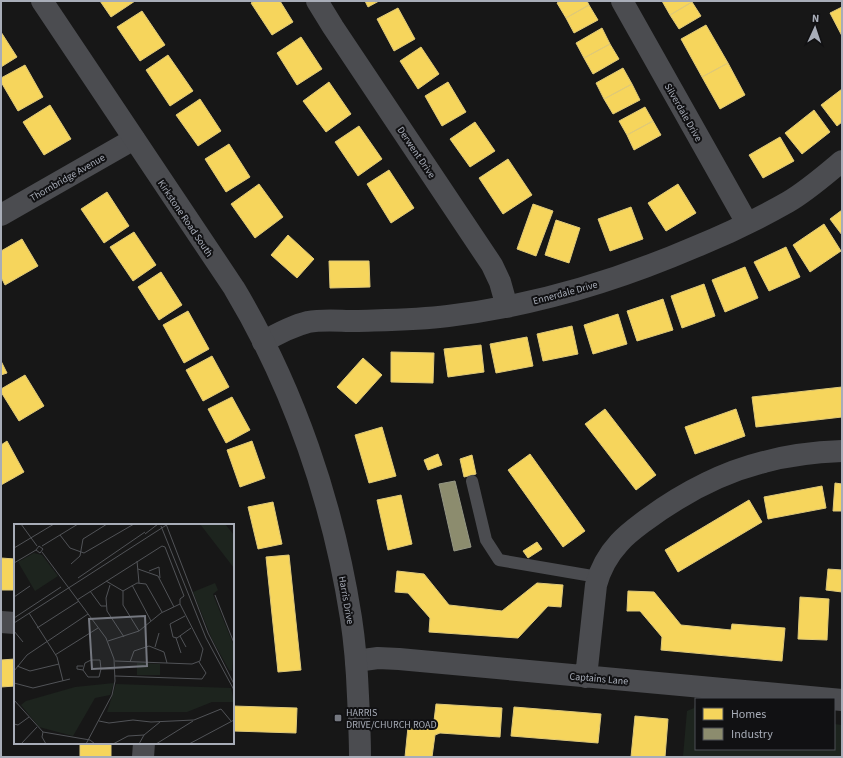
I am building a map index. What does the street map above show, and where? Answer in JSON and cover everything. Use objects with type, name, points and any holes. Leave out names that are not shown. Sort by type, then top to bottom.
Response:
[{"type":"street","name":"Kirkstone Road South","points":[[42,1],[234,288],[263,342],[281,380],[308,447]]},
{"type":"street","name":"Derwent Drive","points":[[318,1],[333,27],[492,265],[500,282],[507,307]]},
{"type":"street","name":"Silverdale Drive","points":[[622,1],[747,223]]},
{"type":"street","name":"Thornbridge Avenue","points":[[1,215],[134,139]]},
{"type":"street","name":"Ennerdale Drive","points":[[263,342],[288,329],[309,322],[421,319],[474,313],[553,296],[619,277],[681,253],[789,202],[842,161]]},
{"type":"street","name":"Harris Drive","points":[[308,447],[323,491],[336,538],[351,618],[356,661],[360,757]]},
{"type":"street","points":[[586,677],[594,599],[598,577],[608,557],[619,542],[651,516],[696,489],[720,477],[764,462],[810,453],[842,451]]},
{"type":"street","points":[[1,622],[14,622]]},
{"type":"street","name":"Captains Lane","points":[[356,661],[378,658],[399,659],[820,698]]},
{"type":"street","points":[[143,757],[144,744]]},
{"type":"lane","points":[[472,481],[486,540],[499,560],[598,577]]},
{"type":"shaded area","points":[[695,704],[695,750],[835,750],[835,724],[842,725],[842,757],[683,757],[687,711],[694,708]]},
{"type":"building: Homes","points":[[100,1],[135,1],[111,17]]},
{"type":"building: Homes","points":[[254,1],[280,1],[293,22],[272,35],[251,3]]},
{"type":"building: Homes","points":[[365,1],[379,1],[368,7]]},
{"type":"building: Homes","points":[[560,1],[587,1],[589,5],[566,18],[557,3]]},
{"type":"building: Homes","points":[[662,1],[692,1],[692,2],[670,15]]},
{"type":"building: Homes","points":[[692,2],[701,16],[679,29],[670,15]]},
{"type":"building: Homes","points":[[589,5],[598,20],[574,33],[566,18]]},
{"type":"building: Homes","points":[[842,7],[842,36],[830,13]]},
{"type":"building: Homes","points":[[398,8],[415,39],[394,51],[377,19]]},
{"type":"building: Homes","points":[[142,11],[165,45],[140,61],[117,27]]},
{"type":"building: Homes","points":[[706,25],[728,63],[702,77],[681,39]]},
{"type":"building: Homes","points":[[602,28],[610,44],[584,58],[576,43]]},
{"type":"building: Homes","points":[[1,32],[17,57],[1,67]]},
{"type":"building: Homes","points":[[301,37],[322,69],[297,85],[277,53]]},
{"type":"building: Homes","points":[[610,44],[619,59],[593,74],[584,58]]},
{"type":"building: Homes","points":[[421,47],[439,74],[418,89],[400,61]]},
{"type":"building: Homes","points":[[168,55],[193,91],[170,106],[146,70]]},
{"type":"building: Homes","points":[[728,63],[745,95],[720,109],[702,77]]},
{"type":"building: Homes","points":[[25,65],[43,97],[18,111],[1,82],[1,78]]},
{"type":"building: Homes","points":[[623,68],[632,84],[604,99],[596,83]]},
{"type":"building: Homes","points":[[329,82],[351,114],[326,132],[303,101]]},
{"type":"building: Homes","points":[[448,82],[466,112],[442,126],[425,96]]},
{"type":"building: Homes","points":[[632,84],[640,100],[613,114],[604,99]]},
{"type":"building: Homes","points":[[842,89],[842,122],[837,126],[821,105]]},
{"type":"building: Homes","points":[[200,99],[221,131],[198,146],[176,115]]},
{"type":"building: Homes","points":[[50,105],[71,139],[44,155],[23,122]]},
{"type":"building: Homes","points":[[645,107],[653,121],[627,135],[619,121]]},
{"type":"building: Homes","points":[[814,110],[830,132],[802,154],[785,133]]},
{"type":"building: Homes","points":[[653,121],[661,135],[634,150],[627,135]]},
{"type":"building: Homes","points":[[475,122],[495,151],[470,167],[450,139]]},
{"type":"building: Homes","points":[[359,126],[382,159],[358,176],[335,142]]},
{"type":"building: Homes","points":[[780,137],[794,161],[763,178],[749,155]]},
{"type":"building: Homes","points":[[229,144],[250,177],[226,192],[205,159]]},
{"type":"building: Homes","points":[[508,159],[532,195],[503,214],[479,178]]},
{"type":"building: Homes","points":[[389,170],[414,208],[391,223],[367,184]]},
{"type":"building: Homes","points":[[259,184],[283,217],[255,238],[231,204]]},
{"type":"building: Homes","points":[[678,184],[696,213],[666,231],[648,203]]},
{"type":"building: Homes","points":[[107,192],[129,226],[104,243],[81,209]]},
{"type":"building: Homes","points":[[533,204],[553,211],[536,256],[517,249]]},
{"type":"building: Homes","points":[[631,207],[643,239],[610,251],[598,219]]},
{"type":"building: Homes","points":[[842,210],[842,235],[830,219]]},
{"type":"building: Homes","points":[[556,220],[580,228],[569,263],[545,255]]},
{"type":"building: Homes","points":[[824,224],[841,251],[810,272],[793,245]]},
{"type":"building: Homes","points":[[134,232],[156,265],[133,281],[110,247]]},
{"type":"building: Homes","points":[[288,235],[314,259],[297,278],[271,255]]},
{"type":"building: Homes","points":[[22,239],[38,266],[5,285],[1,277],[1,251]]},
{"type":"building: Homes","points":[[786,247],[800,277],[769,291],[754,262]]},
{"type":"building: Homes","points":[[329,261],[369,261],[370,287],[330,288]]},
{"type":"building: Homes","points":[[745,267],[758,298],[725,312],[712,280]]},
{"type":"building: Homes","points":[[161,272],[182,305],[159,320],[138,287]]},
{"type":"building: Homes","points":[[704,284],[715,316],[682,328],[671,296]]},
{"type":"building: Homes","points":[[663,299],[673,330],[637,341],[627,311]]},
{"type":"building: Homes","points":[[188,311],[209,349],[184,363],[163,325]]},
{"type":"building: Homes","points":[[618,314],[627,344],[593,354],[584,325]]},
{"type":"building: Homes","points":[[572,326],[578,354],[543,361],[537,334]]},
{"type":"building: Homes","points":[[527,337],[533,366],[496,373],[490,344]]},
{"type":"building: Homes","points":[[481,345],[484,372],[448,377],[444,349]]},
{"type":"building: Homes","points":[[391,352],[434,353],[433,383],[391,382]]},
{"type":"building: Homes","points":[[212,356],[229,387],[203,401],[186,370]]},
{"type":"building: Homes","points":[[363,358],[382,375],[356,404],[337,387]]},
{"type":"building: Homes","points":[[1,361],[7,373],[1,375]]},
{"type":"building: Homes","points":[[25,375],[44,406],[19,421],[1,392],[1,389]]},
{"type":"building: Homes","points":[[842,387],[842,417],[756,427],[752,397]]},
{"type":"building: Homes","points":[[232,397],[250,430],[226,443],[208,409]]},
{"type":"building: Homes","points":[[605,409],[656,475],[636,490],[585,424]]},
{"type":"building: Homes","points":[[736,409],[745,436],[695,454],[685,427]]},
{"type":"building: Homes","points":[[382,427],[396,476],[369,483],[355,435]]},
{"type":"building: Homes","points":[[7,441],[24,472],[1,485],[1,445]]},
{"type":"building: Homes","points":[[252,441],[265,478],[240,487],[227,450]]},
{"type":"building: Homes","points":[[438,454],[442,465],[428,470],[424,460]]},
{"type":"building: Homes","points":[[530,454],[585,531],[563,547],[508,470]]},
{"type":"building: Homes","points":[[472,455],[476,474],[464,477],[460,459]]},
{"type":"building: Homes","points":[[835,483],[842,484],[842,511],[833,511]]},
{"type":"building: Homes","points":[[822,486],[826,508],[768,519],[764,497]]},
{"type":"building: Homes","points":[[401,495],[412,544],[388,550],[377,500]]},
{"type":"building: Homes","points":[[749,500],[762,522],[678,572],[665,550]]},
{"type":"building: Homes","points":[[273,502],[282,544],[258,549],[248,507]]},
{"type":"building: Homes","points":[[537,542],[542,549],[528,558],[523,551]]},
{"type":"building: Homes","points":[[289,555],[301,670],[278,672],[266,557]]},
{"type":"building: Homes","points":[[1,558],[14,559],[14,590],[1,590]]},
{"type":"building: Homes","points":[[828,569],[842,570],[842,592],[826,590]]},
{"type":"building: Homes","points":[[397,571],[424,574],[449,605],[502,611],[537,583],[563,585],[561,607],[548,606],[518,638],[429,632],[430,618],[408,593],[395,592]]},
{"type":"building: Homes","points":[[628,591],[654,592],[681,625],[731,630],[732,624],[785,628],[782,661],[661,650],[662,637],[640,611],[627,611]]},
{"type":"building: Homes","points":[[800,597],[829,599],[827,640],[798,639]]},
{"type":"building: Homes","points":[[14,659],[14,686],[1,687],[1,660]]},
{"type":"building: Homes","points":[[436,704],[502,708],[500,737],[440,733],[435,735],[432,757],[405,757],[408,727],[426,729],[434,721]]},
{"type":"building: Homes","points":[[234,706],[297,708],[296,733],[234,731]]},
{"type":"building: Homes","points":[[514,707],[601,714],[598,743],[511,736]]},
{"type":"building: Homes","points":[[635,716],[668,719],[665,757],[631,757]]},
{"type":"building: Homes","points":[[80,744],[111,744],[111,757],[80,757]]},
{"type":"building: Industry","points":[[455,481],[471,547],[454,551],[439,484]]},
{"type":"place","name":"HARRIS DRIVE/CHURCH ROAD","points":[[338,718]]}]
